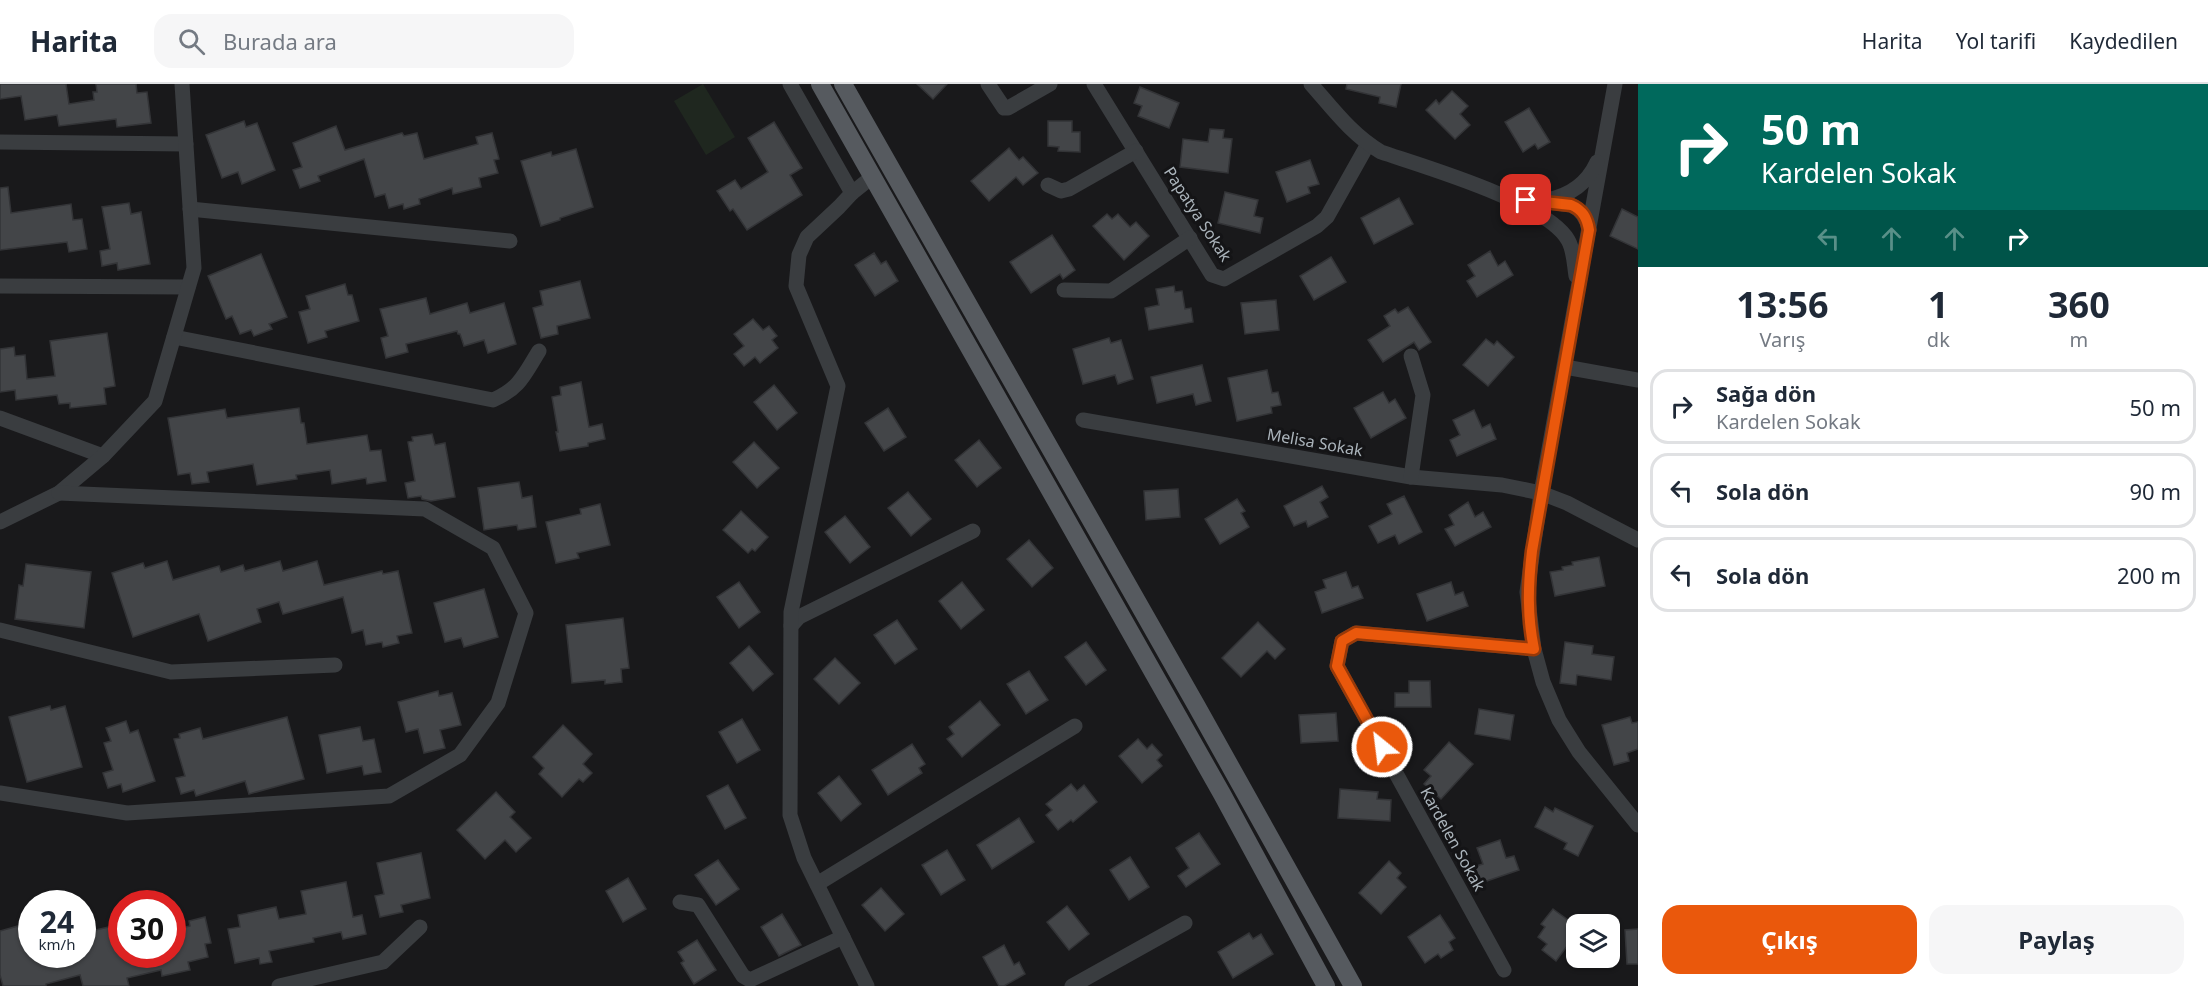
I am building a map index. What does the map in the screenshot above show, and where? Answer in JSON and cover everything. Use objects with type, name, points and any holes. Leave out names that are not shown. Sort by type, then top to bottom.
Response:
[{"type":"main road","points":[[820,84],[1222,794],[1326,986]]},
{"type":"main road","points":[[843,84],[1191,694],[1353,986]]},
{"type":"street","points":[[0,522],[59,493],[103,456],[155,401],[194,268],[182,84]]},
{"type":"street","points":[[790,84],[852,193]]},
{"type":"street","points":[[988,84],[1000,104],[1008,108],[1050,84]]},
{"type":"street","name":"Papatya Sokak","points":[[1094,84],[1212,275],[1224,279],[1317,226],[1327,217],[1368,144]]},
{"type":"street","points":[[1311,84],[1350,129],[1381,152],[1500,195],[1550,221],[1564,235],[1573,252],[1578,291]]},
{"type":"street","points":[[1615,84],[1541,493],[1527,592],[1534,649],[1543,682],[1559,720],[1579,752],[1638,825]]},
{"type":"street","points":[[0,142],[186,144]]},
{"type":"street","points":[[1540,201],[1555,198],[1578,187],[1594,169],[1603,149]]},
{"type":"street","points":[[1048,185],[1061,191],[1069,189],[1136,151]]},
{"type":"street","points":[[867,986],[804,858],[790,815],[791,612],[838,386],[796,286],[800,255],[807,237],[852,193],[872,177]]},
{"type":"street","points":[[1500,195],[1578,208],[1587,220],[1589,230]]},
{"type":"street","points":[[190,209],[510,241]]},
{"type":"street","points":[[1064,290],[1111,291],[1190,238]]},
{"type":"street","points":[[0,286],[188,287]]},
{"type":"street","points":[[174,337],[493,400],[518,386],[539,351]]},
{"type":"street","points":[[1411,356],[1423,395],[1411,477]]},
{"type":"street","points":[[1564,368],[1638,380]]},
{"type":"street","points":[[0,418],[103,456]]},
{"type":"street","name":"Melisa Sokak","points":[[1083,420],[1411,477],[1502,485],[1541,493],[1567,503],[1638,540]]},
{"type":"street","points":[[0,793],[127,813],[389,796],[460,755],[498,703],[526,613],[493,548],[425,509],[59,493]]},
{"type":"street","points":[[791,626],[799,617],[973,531]]},
{"type":"street","points":[[0,630],[171,672],[335,665]]},
{"type":"street","name":"Kardelen Sokak","points":[[1504,970],[1337,666],[1342,641],[1356,633],[1534,649]]},
{"type":"street","points":[[817,884],[1075,726]]},
{"type":"street","points":[[680,902],[698,905],[743,976],[750,980],[843,937]]},
{"type":"street","points":[[1072,986],[1185,923]]},
{"type":"street","points":[[279,986],[384,962],[420,927]]},
{"type":"shaded area","points":[[703,84],[735,137],[706,155],[674,101]]},
{"type":"building","points":[[0,84],[66,84],[69,104],[94,100],[93,92],[97,92],[96,84],[136,84],[137,93],[147,92],[151,123],[117,127],[116,119],[59,126],[57,115],[25,120],[21,96],[0,99]]},
{"type":"building","points":[[917,84],[947,84],[933,99]]},
{"type":"building","points":[[1347,84],[1401,84],[1396,107],[1379,103],[1380,97],[1346,89]]},
{"type":"building","points":[[1140,87],[1179,103],[1169,128],[1138,116],[1142,106],[1134,103]]},
{"type":"building","points":[[1452,91],[1468,106],[1460,114],[1470,125],[1455,139],[1426,110],[1436,100],[1439,104]]},
{"type":"building","points":[[1529,108],[1550,142],[1538,149],[1535,144],[1523,152],[1505,122]]},
{"type":"building","points":[[244,121],[246,127],[257,123],[275,170],[242,184],[238,172],[222,178],[206,135]]},
{"type":"building","points":[[1048,121],[1072,121],[1072,132],[1080,132],[1080,152],[1058,151],[1059,147],[1048,146]]},
{"type":"building","points":[[774,122],[802,168],[790,175],[802,195],[747,230],[733,209],[730,211],[717,191],[735,180],[741,189],[768,172],[748,138]]},
{"type":"building","points":[[336,126],[345,150],[402,133],[404,136],[417,133],[424,159],[478,144],[476,137],[492,133],[499,159],[494,160],[498,173],[479,178],[481,187],[453,194],[452,188],[419,199],[420,204],[404,209],[403,204],[389,208],[385,194],[375,197],[364,159],[318,176],[320,181],[300,188],[293,170],[302,167],[293,143]]},
{"type":"building","points":[[1210,129],[1224,130],[1223,138],[1232,139],[1228,173],[1180,167],[1183,139],[1208,142]]},
{"type":"building","points":[[1009,148],[1019,160],[1023,157],[1038,173],[1023,185],[1016,177],[989,201],[971,181]]},
{"type":"building","points":[[576,149],[593,207],[541,226],[521,161],[551,152],[552,156]]},
{"type":"building","points":[[1310,160],[1319,184],[1308,187],[1310,193],[1287,202],[1276,172]]},
{"type":"building","points":[[8,187],[11,213],[71,204],[73,220],[82,219],[87,249],[69,252],[67,242],[0,250],[0,188]]},
{"type":"building","points":[[1225,192],[1258,200],[1254,216],[1263,218],[1260,233],[1218,223]]},
{"type":"building","points":[[1399,198],[1413,224],[1374,244],[1361,218]]},
{"type":"building","points":[[129,203],[131,214],[141,212],[150,264],[118,270],[117,263],[102,266],[100,251],[110,249],[102,207]]},
{"type":"building","points":[[1622,209],[1638,217],[1638,249],[1610,236]]},
{"type":"building","points":[[1107,214],[1112,219],[1118,214],[1130,227],[1136,222],[1149,236],[1124,260],[1093,226]]},
{"type":"building","points":[[1052,235],[1075,270],[1063,279],[1060,274],[1031,293],[1010,262]]},
{"type":"building","points":[[1490,251],[1498,266],[1505,261],[1513,275],[1477,297],[1467,281],[1475,276],[1468,265]]},
{"type":"building","points":[[874,253],[881,264],[886,261],[898,281],[875,296],[855,265]]},
{"type":"building","points":[[261,254],[287,317],[269,324],[272,329],[254,336],[251,330],[240,334],[232,316],[226,319],[208,276]]},
{"type":"building","points":[[1331,257],[1346,282],[1314,300],[1300,276]]},
{"type":"building","points":[[580,281],[590,318],[557,326],[558,334],[541,338],[533,308],[543,305],[540,291]]},
{"type":"building","points":[[345,284],[348,295],[352,295],[359,321],[325,331],[327,337],[308,343],[299,312],[310,309],[306,296]]},
{"type":"building","points":[[1174,286],[1175,292],[1182,291],[1185,309],[1191,308],[1193,322],[1149,330],[1145,308],[1159,305],[1156,289]]},
{"type":"building","points":[[426,298],[430,314],[467,303],[470,313],[504,303],[516,344],[488,353],[484,340],[464,346],[457,331],[406,344],[408,352],[386,358],[381,338],[388,336],[380,309]]},
{"type":"building","points":[[1276,300],[1279,330],[1245,334],[1241,303]]},
{"type":"building","points":[[1408,307],[1431,342],[1419,350],[1414,342],[1383,362],[1368,340],[1390,326],[1384,316],[1395,309],[1398,313]]},
{"type":"building","points":[[753,319],[763,330],[769,326],[777,336],[772,340],[778,348],[760,363],[755,357],[744,366],[734,354],[744,346],[734,334]]},
{"type":"building","points":[[107,333],[115,386],[104,388],[106,404],[70,408],[70,403],[59,404],[57,395],[16,400],[15,390],[0,392],[0,349],[14,347],[15,356],[25,355],[27,379],[55,376],[50,341]]},
{"type":"building","points":[[1109,338],[1111,343],[1121,340],[1133,379],[1118,384],[1115,375],[1083,384],[1073,349]]},
{"type":"building","points":[[1486,339],[1494,345],[1497,341],[1514,357],[1488,386],[1463,365]]},
{"type":"building","points":[[1202,365],[1211,401],[1196,405],[1193,394],[1157,403],[1151,377]]},
{"type":"building","points":[[1267,370],[1272,393],[1278,392],[1281,405],[1271,407],[1272,413],[1237,421],[1228,378]]},
{"type":"building","points":[[581,382],[589,427],[602,424],[605,439],[588,443],[588,446],[560,451],[552,397],[561,395],[560,387]]},
{"type":"building","points":[[774,385],[797,413],[777,430],[754,402]]},
{"type":"building","points":[[1383,392],[1389,403],[1395,399],[1406,418],[1371,438],[1354,408]]},
{"type":"building","points":[[299,408],[307,444],[367,435],[370,451],[381,450],[386,481],[367,484],[366,478],[332,484],[330,470],[296,475],[297,479],[257,485],[253,464],[207,472],[209,482],[192,484],[190,473],[178,475],[168,418],[225,409],[227,418]]},
{"type":"building","points":[[888,408],[906,437],[884,451],[865,423]]},
{"type":"building","points":[[1474,410],[1482,428],[1490,424],[1496,439],[1457,456],[1450,440],[1460,435],[1453,420]]},
{"type":"building","points":[[432,434],[435,445],[445,443],[455,497],[431,501],[422,499],[421,496],[408,498],[405,483],[415,481],[408,442],[413,441],[412,437]]},
{"type":"building","points":[[979,440],[1001,468],[977,487],[955,460]]},
{"type":"building","points":[[754,442],[779,468],[757,488],[733,462]]},
{"type":"building","points":[[519,482],[522,498],[532,496],[536,527],[518,530],[517,525],[484,530],[478,488]]},
{"type":"building","points":[[1322,486],[1328,497],[1320,502],[1328,517],[1308,527],[1306,521],[1294,526],[1284,506]]},
{"type":"building","points":[[1178,489],[1180,517],[1146,520],[1144,491]]},
{"type":"building","points":[[908,492],[931,519],[911,536],[888,508]]},
{"type":"building","points":[[1404,496],[1422,532],[1399,544],[1395,535],[1378,543],[1369,526],[1392,514],[1387,504]]},
{"type":"building","points":[[1237,499],[1245,511],[1241,513],[1249,527],[1220,544],[1205,519]]},
{"type":"building","points":[[1468,502],[1475,517],[1483,512],[1491,527],[1455,546],[1445,529],[1454,525],[1449,515]]},
{"type":"building","points":[[600,504],[610,545],[577,553],[579,558],[556,563],[546,522],[581,514],[580,509]]},
{"type":"building","points":[[741,511],[768,537],[755,551],[752,549],[748,553],[723,530]]},
{"type":"building","points":[[845,516],[870,547],[850,563],[825,532]]},
{"type":"building","points":[[1029,540],[1053,568],[1032,587],[1007,559]]},
{"type":"building","points":[[1599,557],[1605,586],[1555,596],[1550,572],[1563,570],[1562,567],[1573,565],[1572,562]]},
{"type":"building","points":[[167,561],[173,580],[219,566],[221,572],[243,565],[245,571],[280,561],[283,571],[317,561],[324,585],[382,571],[383,574],[398,571],[412,633],[397,636],[399,643],[383,647],[382,642],[366,645],[363,630],[352,633],[343,597],[283,614],[279,602],[257,609],[261,622],[208,641],[199,614],[133,637],[112,573],[143,563],[145,568]]},
{"type":"building","points":[[26,564],[91,572],[84,628],[15,619],[19,585],[23,586]]},
{"type":"building","points":[[1346,572],[1352,588],[1358,586],[1363,598],[1322,613],[1315,592],[1326,588],[1323,580]]},
{"type":"building","points":[[739,582],[760,612],[739,628],[717,597]]},
{"type":"building","points":[[962,582],[984,610],[961,629],[939,601]]},
{"type":"building","points":[[1451,582],[1455,595],[1463,592],[1468,606],[1427,621],[1417,594]]},
{"type":"building","points":[[484,589],[498,637],[464,647],[461,638],[445,642],[434,603]]},
{"type":"building","points":[[623,618],[629,668],[621,669],[622,682],[605,684],[605,680],[572,683],[566,625]]},
{"type":"building","points":[[897,620],[917,649],[895,664],[874,635]]},
{"type":"building","points":[[1258,622],[1285,649],[1275,659],[1267,651],[1241,677],[1222,658]]},
{"type":"building","points":[[1086,642],[1106,670],[1086,685],[1065,657]]},
{"type":"building","points":[[1565,642],[1593,646],[1592,654],[1614,657],[1611,680],[1577,675],[1576,685],[1560,683]]},
{"type":"building","points":[[749,646],[773,674],[753,691],[730,663]]},
{"type":"building","points":[[835,658],[860,683],[839,704],[814,679]]},
{"type":"building","points":[[1029,671],[1048,700],[1026,714],[1007,684]]},
{"type":"building","points":[[1409,681],[1430,681],[1431,707],[1395,707],[1395,693],[1409,693]]},
{"type":"building","points":[[438,691],[439,696],[452,693],[461,725],[440,730],[445,748],[424,753],[418,729],[406,732],[398,702]]},
{"type":"building","points":[[980,701],[1000,725],[962,757],[947,739],[954,734],[949,727]]},
{"type":"building","points":[[50,706],[51,710],[65,706],[82,767],[27,782],[9,717]]},
{"type":"building","points":[[1479,709],[1514,715],[1510,740],[1475,734]]},
{"type":"building","points":[[1336,713],[1338,741],[1301,743],[1299,715]]},
{"type":"building","points":[[287,717],[304,779],[249,794],[245,781],[196,796],[194,790],[181,794],[176,778],[185,776],[174,739],[180,738],[179,734],[200,728],[203,739]]},
{"type":"building","points":[[1630,717],[1632,723],[1638,722],[1638,749],[1627,753],[1629,761],[1614,765],[1602,725]]},
{"type":"building","points":[[742,719],[760,750],[737,763],[719,732]]},
{"type":"building","points":[[126,721],[130,733],[138,730],[155,781],[123,792],[121,784],[108,788],[103,773],[113,770],[104,743],[111,741],[106,728]]},
{"type":"building","points":[[563,725],[592,754],[583,764],[592,773],[583,782],[579,779],[562,797],[539,774],[544,768],[533,757]]},
{"type":"building","points":[[360,727],[363,741],[374,739],[381,772],[364,775],[362,766],[327,773],[319,735]]},
{"type":"building","points":[[1138,739],[1147,749],[1152,744],[1162,755],[1157,760],[1162,766],[1142,783],[1119,756]]},
{"type":"building","points":[[1449,742],[1473,764],[1441,799],[1424,784],[1431,776],[1424,770]]},
{"type":"building","points":[[912,744],[925,764],[919,768],[922,773],[888,795],[872,770]]},
{"type":"building","points":[[839,776],[861,804],[841,821],[818,793]]},
{"type":"building","points":[[1071,784],[1077,791],[1084,785],[1097,802],[1073,822],[1071,820],[1058,830],[1046,815],[1052,810],[1046,804]]},
{"type":"building","points":[[728,785],[746,818],[725,829],[707,796]]},
{"type":"building","points":[[1340,789],[1378,792],[1377,799],[1391,800],[1390,821],[1338,818]]},
{"type":"building","points":[[496,792],[515,812],[510,817],[531,838],[516,852],[505,840],[485,859],[457,830]]},
{"type":"building","points":[[1545,807],[1553,812],[1555,808],[1593,826],[1578,856],[1564,849],[1567,843],[1535,827]]},
{"type":"building","points":[[1019,818],[1034,842],[992,869],[977,845]]},
{"type":"building","points":[[1199,833],[1220,864],[1186,887],[1178,876],[1189,868],[1176,848]]},
{"type":"building","points":[[1500,840],[1506,858],[1514,856],[1519,870],[1478,884],[1473,867],[1483,864],[1477,848]]},
{"type":"building","points":[[947,850],[965,880],[941,895],[922,865]]},
{"type":"building","points":[[421,853],[430,898],[401,905],[403,912],[380,917],[375,896],[384,894],[377,863]]},
{"type":"building","points":[[1130,857],[1149,887],[1129,900],[1110,870]]},
{"type":"building","points":[[718,860],[739,889],[716,905],[695,875]]},
{"type":"building","points":[[1389,861],[1401,873],[1397,878],[1406,887],[1381,914],[1359,893]]},
{"type":"building","points":[[628,878],[646,909],[623,922],[606,891]]},
{"type":"building","points":[[346,882],[353,917],[362,915],[366,934],[343,939],[341,932],[313,938],[314,942],[269,951],[272,962],[260,964],[259,958],[235,963],[228,929],[240,927],[238,915],[276,907],[279,919],[306,914],[301,891]]},
{"type":"building","points":[[881,888],[904,914],[885,931],[862,905]]},
{"type":"building","points":[[1067,906],[1089,934],[1069,950],[1047,922]]},
{"type":"building","points":[[1553,909],[1566,919],[1566,948],[1556,961],[1542,950],[1547,944],[1538,937],[1545,927],[1541,924]]},
{"type":"building","points":[[782,914],[801,945],[779,956],[761,927]]},
{"type":"building","points":[[1440,915],[1455,938],[1449,942],[1453,950],[1441,958],[1438,954],[1425,963],[1408,937]]},
{"type":"building","points":[[205,917],[211,943],[205,944],[208,957],[188,962],[190,970],[162,976],[161,970],[127,978],[129,986],[83,986],[80,975],[46,984],[46,986],[3,986],[0,975],[0,931],[18,926],[18,968],[96,968],[96,930],[108,927],[108,968],[186,968],[186,927],[190,926],[189,921]]},
{"type":"building","points":[[1638,929],[1638,964],[1627,964],[1625,930]]},
{"type":"building","points":[[1249,933],[1253,939],[1261,934],[1273,954],[1233,978],[1218,952]]},
{"type":"building","points":[[697,940],[716,970],[694,984],[681,963],[684,961],[678,952]]},
{"type":"building","points":[[1004,945],[1014,965],[1019,962],[1025,974],[1004,986],[999,986],[983,957]]},
{"type":"route","points":[[1382,747],[1337,666],[1342,641],[1356,633],[1534,649],[1527,592],[1532,551],[1589,230],[1587,220],[1578,208],[1571,205],[1526,200]]}]
